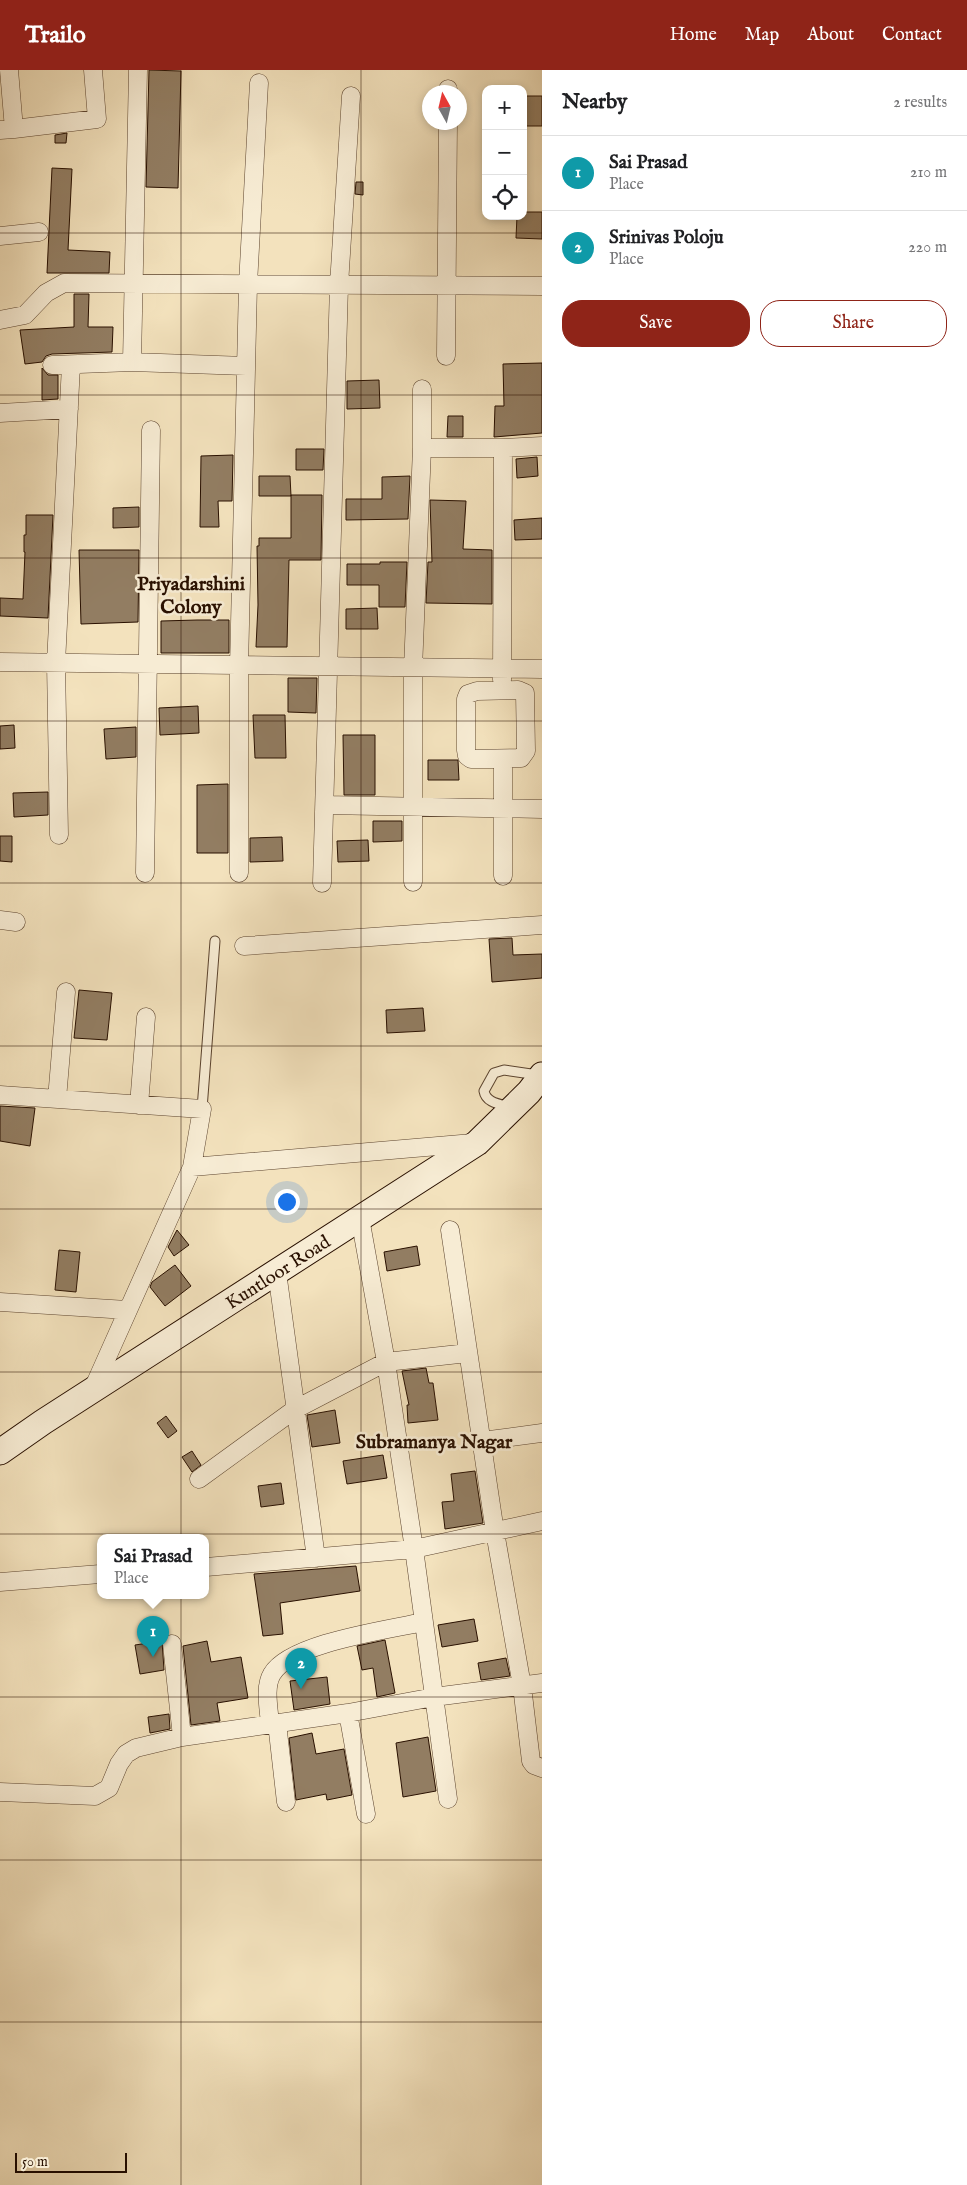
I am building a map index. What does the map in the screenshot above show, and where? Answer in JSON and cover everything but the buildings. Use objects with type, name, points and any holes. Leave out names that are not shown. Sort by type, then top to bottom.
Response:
[{"type":"street","points":[[9,70],[7,130],[97,119],[93,70]]},
{"type":"street","points":[[132,362],[138,70]]},
{"type":"street","points":[[239,874],[238,667],[248,284],[259,83]]},
{"type":"street","points":[[322,883],[339,285],[351,96]]},
{"type":"street","points":[[446,356],[448,130]]},
{"type":"street","points":[[0,236],[39,232]]},
{"type":"street","points":[[0,320],[25,314],[46,292],[64,284],[542,286]]},
{"type":"street","points":[[52,365],[132,362],[246,366]]},
{"type":"street","points":[[59,835],[56,663],[71,365]]},
{"type":"street","points":[[413,882],[413,669],[422,448],[422,390]]},
{"type":"street","points":[[0,413],[69,409]]},
{"type":"street","points":[[145,873],[152,430]]},
{"type":"street","points":[[422,448],[542,446]]},
{"type":"street","points":[[502,690],[503,448]]},
{"type":"street","points":[[0,662],[238,667],[542,669]]},
{"type":"street","points":[[502,690],[518,690],[524,693],[526,751],[524,756],[521,758],[471,759],[467,756],[466,750],[466,699],[468,694],[477,691],[502,690]]},
{"type":"street","points":[[503,767],[503,876]]},
{"type":"street","points":[[325,805],[542,809]]},
{"type":"street","points":[[244,946],[542,925]]},
{"type":"street","points":[[58,1099],[66,992]]},
{"type":"street","points":[[138,1105],[146,1017]]},
{"type":"street","name":"Kuntloor Road","points":[[0,1452],[43,1422],[477,1143],[529,1092],[542,1076]]},
{"type":"street","points":[[0,1095],[202,1109],[192,1167],[92,1392]]},
{"type":"street","points":[[192,1167],[477,1143]]},
{"type":"street","points":[[360,1218],[386,1362],[448,1799]]},
{"type":"street","points":[[450,1230],[495,1531],[522,1686],[531,1761],[534,1765],[542,1768]]},
{"type":"street","points":[[277,1272],[294,1410],[316,1558]]},
{"type":"street","points":[[0,1302],[127,1310]]},
{"type":"street","points":[[199,1479],[294,1410],[386,1362],[468,1353]]},
{"type":"street","points":[[482,1441],[542,1433]]},
{"type":"street","points":[[209,1567],[414,1549],[542,1521]]},
{"type":"street","points":[[0,1582],[97,1574]]},
{"type":"street","points":[[286,1802],[268,1687],[272,1674],[280,1665],[296,1655],[329,1642],[423,1622]]},
{"type":"street","points":[[172,1644],[182,1737]]},
{"type":"street","points":[[0,1792],[95,1796],[109,1788],[119,1764],[126,1754],[136,1748],[182,1737],[348,1713],[434,1697],[542,1683]]},
{"type":"street","points":[[348,1713],[366,1814]]},
{"type":"lane","points":[[202,1109],[215,941]]},
{"type":"lane","points":[[513,1108],[488,1100],[484,1096],[484,1091],[494,1073],[504,1070],[542,1076]]},
{"type":"place","name":"Sai Prasad","points":[[153,1657]]},
{"type":"place","name":"Srinivas Poloju","points":[[301,1689]]},
{"type":"district","name":"Priyadarshini Colony","points":[[191,594]]},
{"type":"district","name":"Subramanya Nagar","points":[[434,1441]]}]
